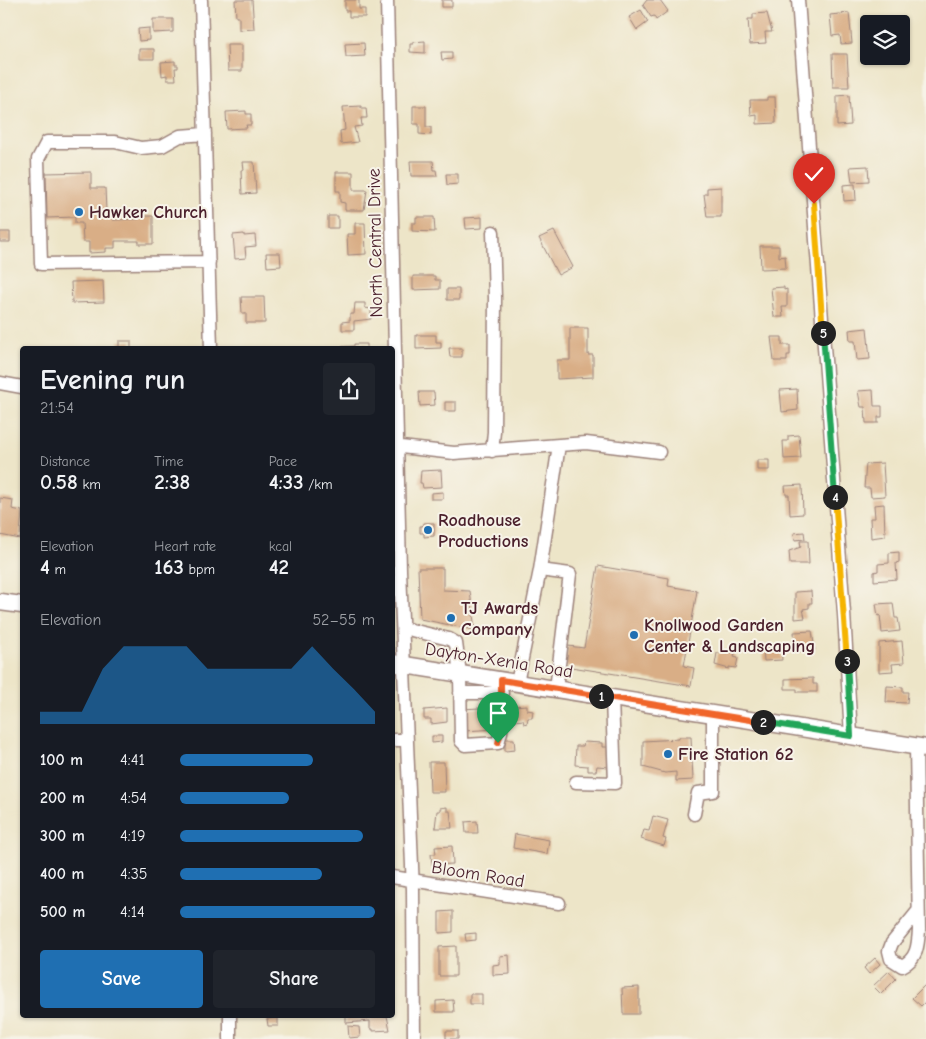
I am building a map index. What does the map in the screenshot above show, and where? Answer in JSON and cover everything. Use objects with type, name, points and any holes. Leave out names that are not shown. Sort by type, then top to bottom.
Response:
[{"type":"main road","points":[[0,602],[20,605]]},
{"type":"main road","name":"Dayton-Xenia Road","points":[[399,664],[460,674],[507,685],[556,689],[921,747]]},
{"type":"street","points":[[202,0],[211,346]]},
{"type":"street","name":"North Central Drive","points":[[387,0],[393,346]]},
{"type":"street","points":[[798,0],[844,613],[851,736]]},
{"type":"street","points":[[205,134],[180,136],[162,146],[141,148],[115,142],[47,142],[38,159],[41,264],[208,262]]},
{"type":"street","points":[[492,451],[494,432],[496,298],[493,232]]},
{"type":"street","points":[[0,383],[20,387]]},
{"type":"street","points":[[395,446],[454,453],[586,443],[659,452]]},
{"type":"street","points":[[403,628],[449,639],[456,643],[460,674],[461,741],[465,744],[498,743],[507,685],[540,570],[559,445]]},
{"type":"street","name":"North Central Drive","points":[[395,446],[396,536],[403,628],[399,664],[406,740],[414,1039]]},
{"type":"street","points":[[540,570],[570,574],[556,689]]},
{"type":"street","points":[[460,692],[507,685]]},
{"type":"street","points":[[576,782],[615,783],[612,698]]},
{"type":"street","points":[[694,814],[698,794],[713,791],[713,714]]},
{"type":"street","points":[[395,740],[406,740]]},
{"type":"street","points":[[918,911],[921,747]]},
{"type":"street","name":"Bloom Road","points":[[395,878],[559,903]]},
{"type":"street","points":[[230,1018],[230,1039]]},
{"type":"building","points":[[235,0],[252,0],[254,29],[239,30],[239,17],[236,17]]},
{"type":"building","points":[[345,0],[359,0],[359,9],[365,9],[365,17],[349,17],[349,11],[345,11]]},
{"type":"building","points":[[442,0],[452,0],[452,7],[442,7]]},
{"type":"building","points":[[647,0],[660,0],[668,11],[656,20],[654,16],[651,17],[643,5]]},
{"type":"building","points":[[641,10],[648,22],[637,30],[629,17]]},
{"type":"building","points":[[767,13],[772,32],[765,32],[766,43],[750,44],[748,19],[753,19],[753,14]]},
{"type":"building","points":[[849,13],[852,43],[841,44],[840,35],[832,36],[830,15]]},
{"type":"building","points":[[153,19],[173,19],[173,32],[153,33]]},
{"type":"building","points":[[149,28],[149,40],[139,41],[138,29]]},
{"type":"building","points":[[425,41],[425,53],[410,52],[410,44]]},
{"type":"building","points":[[364,43],[365,56],[346,57],[345,44]]},
{"type":"building","points":[[227,45],[242,45],[242,71],[228,71]]},
{"type":"building","points":[[139,49],[154,49],[154,59],[139,59]]},
{"type":"building","points":[[441,52],[452,52],[452,59],[442,60]]},
{"type":"building","points":[[832,54],[847,54],[849,87],[833,87]]},
{"type":"building","points":[[175,61],[175,65],[178,65],[178,68],[175,68],[176,80],[167,80],[167,75],[162,76],[161,62]]},
{"type":"building","points":[[849,95],[851,125],[837,126],[837,96]]},
{"type":"building","points":[[767,97],[775,97],[776,123],[757,124],[757,115],[751,116],[750,100],[767,100]]},
{"type":"building","points":[[361,106],[361,108],[366,108],[367,118],[361,118],[362,126],[354,127],[358,142],[341,144],[340,131],[345,130],[343,107]]},
{"type":"building","points":[[413,106],[426,106],[426,127],[431,127],[431,135],[419,134],[419,124],[413,124]]},
{"type":"building","points":[[246,111],[246,114],[251,114],[251,125],[246,125],[247,128],[227,129],[226,112]]},
{"type":"building","points":[[410,161],[433,161],[437,176],[411,176]]},
{"type":"building","points":[[243,162],[254,162],[256,193],[242,194],[241,170],[244,170]]},
{"type":"building","points":[[868,166],[869,181],[852,182],[850,167]]},
{"type":"building","name":"Hawker Church","points":[[91,172],[91,188],[105,188],[106,211],[113,214],[113,220],[139,219],[139,216],[153,216],[153,244],[139,244],[139,241],[115,241],[115,248],[106,248],[106,252],[89,253],[89,242],[83,242],[82,223],[75,223],[75,217],[47,218],[46,173]]},
{"type":"building","points":[[336,172],[353,172],[353,190],[367,190],[364,210],[345,210],[345,203],[340,202],[340,191],[336,191]]},
{"type":"building","points":[[446,174],[458,174],[458,184],[447,185]]},
{"type":"building","points":[[855,184],[856,200],[844,201],[843,185]]},
{"type":"building","points":[[721,187],[721,217],[707,217],[704,194],[707,194],[707,188]]},
{"type":"building","points":[[328,216],[338,216],[338,228],[328,228]]},
{"type":"building","points":[[416,217],[434,217],[435,232],[412,231],[412,223],[416,223]]},
{"type":"building","points":[[482,217],[482,228],[466,229],[465,218]]},
{"type":"building","points":[[355,223],[365,223],[366,254],[348,255],[347,234],[355,234]]},
{"type":"building","points":[[554,231],[573,267],[558,275],[539,238]]},
{"type":"building","points":[[0,232],[10,232],[10,242],[0,242]]},
{"type":"building","points":[[244,234],[244,236],[255,235],[256,246],[245,247],[246,258],[235,259],[233,235]]},
{"type":"building","points":[[760,246],[779,246],[779,257],[785,256],[786,268],[761,269]]},
{"type":"building","points":[[266,253],[280,253],[281,266],[267,267]]},
{"type":"building","points":[[413,276],[435,276],[435,280],[440,280],[440,289],[413,290]]},
{"type":"building","points":[[103,281],[104,302],[72,303],[71,282]]},
{"type":"building","points":[[784,287],[784,290],[787,289],[787,307],[782,307],[783,317],[774,317],[771,288]]},
{"type":"building","points":[[447,289],[459,289],[459,300],[447,300]]},
{"type":"building","points":[[241,297],[264,297],[265,323],[246,323],[246,313],[242,313]]},
{"type":"building","points":[[355,303],[365,303],[365,308],[371,309],[371,319],[354,321],[354,330],[342,330],[342,322],[350,321],[350,314],[354,314]]},
{"type":"building","points":[[570,328],[588,328],[588,355],[593,355],[593,377],[557,379],[557,360],[570,360]]},
{"type":"building","points":[[867,328],[870,359],[857,360],[855,341],[850,341],[849,330]]},
{"type":"building","points":[[416,335],[436,335],[436,342],[441,342],[441,348],[416,349]]},
{"type":"building","points":[[771,337],[782,337],[782,345],[790,345],[790,355],[787,355],[787,361],[774,361]]},
{"type":"building","points":[[119,341],[131,341],[131,346],[119,346]]},
{"type":"building","points":[[354,344],[367,344],[367,346],[354,346]]},
{"type":"building","points":[[449,348],[462,348],[462,357],[450,357]]},
{"type":"building","points":[[797,389],[798,410],[782,412],[780,390]]},
{"type":"building","points":[[873,390],[874,406],[882,406],[882,417],[878,417],[878,423],[866,423],[865,407],[861,407],[858,391]]},
{"type":"building","points":[[419,392],[434,392],[435,405],[420,406]]},
{"type":"building","points":[[445,402],[456,402],[456,411],[445,411]]},
{"type":"building","points":[[799,435],[801,458],[784,459],[783,441],[788,441],[788,436]]},
{"type":"building","points":[[757,460],[769,460],[769,470],[757,470]]},
{"type":"building","points":[[883,463],[885,496],[871,497],[870,488],[864,488],[866,464]]},
{"type":"building","points":[[441,470],[442,487],[423,488],[422,483],[420,483],[421,471]]},
{"type":"building","points":[[802,485],[803,514],[790,515],[789,495],[786,495],[785,486]]},
{"type":"building","points":[[443,492],[443,499],[431,499],[431,493]]},
{"type":"building","points":[[0,498],[13,500],[12,509],[20,511],[20,539],[0,535]]},
{"type":"building","points":[[884,504],[885,536],[871,538],[870,518],[875,518],[874,505]]},
{"type":"building","points":[[423,523],[434,523],[434,536],[424,537],[424,533],[420,533],[420,526],[423,526]]},
{"type":"building","points":[[804,532],[805,539],[795,540],[794,533]]},
{"type":"building","points":[[800,541],[808,541],[809,564],[790,564],[789,551],[801,547]]},
{"type":"building","points":[[899,552],[899,562],[896,563],[897,579],[874,581],[874,572],[878,571],[878,564],[889,563],[889,553]]},
{"type":"building","points":[[598,566],[669,578],[668,586],[697,591],[684,666],[694,668],[691,686],[565,666],[568,646],[584,648]]},
{"type":"building","points":[[418,568],[443,568],[443,590],[470,591],[475,630],[420,619]]},
{"type":"building","points":[[811,591],[812,603],[809,603],[809,608],[803,609],[805,618],[795,619],[795,592]]},
{"type":"building","points":[[893,603],[895,618],[898,618],[900,631],[882,633],[880,615],[878,616],[876,604]]},
{"type":"building","points":[[812,631],[815,650],[806,651],[806,646],[801,647],[802,651],[796,652],[794,632]]},
{"type":"building","points":[[902,641],[904,663],[892,664],[893,671],[879,672],[879,643]]},
{"type":"building","points":[[781,646],[782,660],[764,661],[763,647]]},
{"type":"building","points":[[722,651],[735,653],[734,657],[738,658],[736,668],[729,667],[729,669],[715,665],[717,653]]},
{"type":"building","points":[[813,678],[813,684],[817,684],[817,692],[797,692],[797,689],[785,689],[785,679]]},
{"type":"building","points":[[887,686],[903,687],[903,692],[908,692],[907,703],[886,702]]},
{"type":"building","points":[[527,705],[527,710],[533,711],[532,718],[528,718],[527,723],[524,724],[523,720],[515,721],[514,706]]},
{"type":"building","points":[[497,707],[498,729],[463,731],[462,709]]},
{"type":"building","points":[[447,708],[447,722],[431,724],[431,719],[424,719],[424,710]]},
{"type":"building","points":[[432,736],[442,736],[442,742],[432,743]]},
{"type":"building","points":[[679,737],[691,737],[693,780],[676,781],[676,772],[665,773],[643,767],[643,741],[679,739]]},
{"type":"building","points":[[505,739],[514,739],[515,750],[505,751]]},
{"type":"building","points":[[584,742],[602,743],[602,747],[610,747],[609,767],[597,766],[596,771],[588,771],[588,766],[575,765],[576,746],[583,746]]},
{"type":"building","points":[[429,762],[444,762],[445,792],[430,792]]},
{"type":"building","points":[[447,807],[447,811],[450,811],[452,828],[435,828],[437,811],[440,811],[440,808]]},
{"type":"building","points":[[653,816],[668,820],[663,838],[666,839],[664,846],[641,839],[644,830],[649,831]]},
{"type":"building","points":[[477,821],[478,833],[466,833],[465,822]]},
{"type":"building","points":[[515,834],[549,840],[547,854],[513,848]]},
{"type":"building","points":[[452,846],[453,864],[432,865],[431,854],[436,854],[435,847]]},
{"type":"building","points":[[453,911],[453,932],[439,933],[439,912]]},
{"type":"building","points":[[476,933],[476,940],[466,941],[465,934]]},
{"type":"building","points":[[456,946],[456,976],[439,976],[439,947]]},
{"type":"building","points":[[509,955],[510,974],[493,975],[493,965],[500,964],[500,956]]},
{"type":"building","points":[[875,958],[880,964],[869,974],[864,968]]},
{"type":"building","points":[[889,971],[896,979],[881,994],[873,986]]},
{"type":"building","points":[[926,984],[926,1001],[921,1006],[912,998]]},
{"type":"building","points":[[639,987],[639,1014],[623,1014],[622,988]]},
{"type":"building","points":[[470,994],[482,994],[482,1004],[470,1004]]},
{"type":"building","points":[[453,1000],[454,1012],[436,1012],[436,1001]]},
{"type":"building","points":[[278,1018],[278,1026],[268,1026],[267,1019]]},
{"type":"building","points":[[346,1018],[387,1018],[390,1030],[373,1031],[373,1029],[370,1029],[370,1021],[346,1023]]},
{"type":"building","points":[[348,1026],[359,1027],[360,1037],[349,1038]]},
{"type":"building","points":[[446,1031],[458,1031],[458,1039],[446,1039]]},
{"type":"place","name":"Hawker Church","points":[[79,212]]},
{"type":"place","name":"Roadhouse Productions","points":[[428,530]]},
{"type":"place","name":"TJ Awards Company","points":[[451,618]]},
{"type":"place","name":"Knollwood Garden Center & Landscaping","points":[[634,635]]},
{"type":"place","name":"Fire Station 62","points":[[668,754]]},
{"type":"route","points":[[498,743],[501,732],[501,680],[851,736],[844,613],[814,204]]}]
